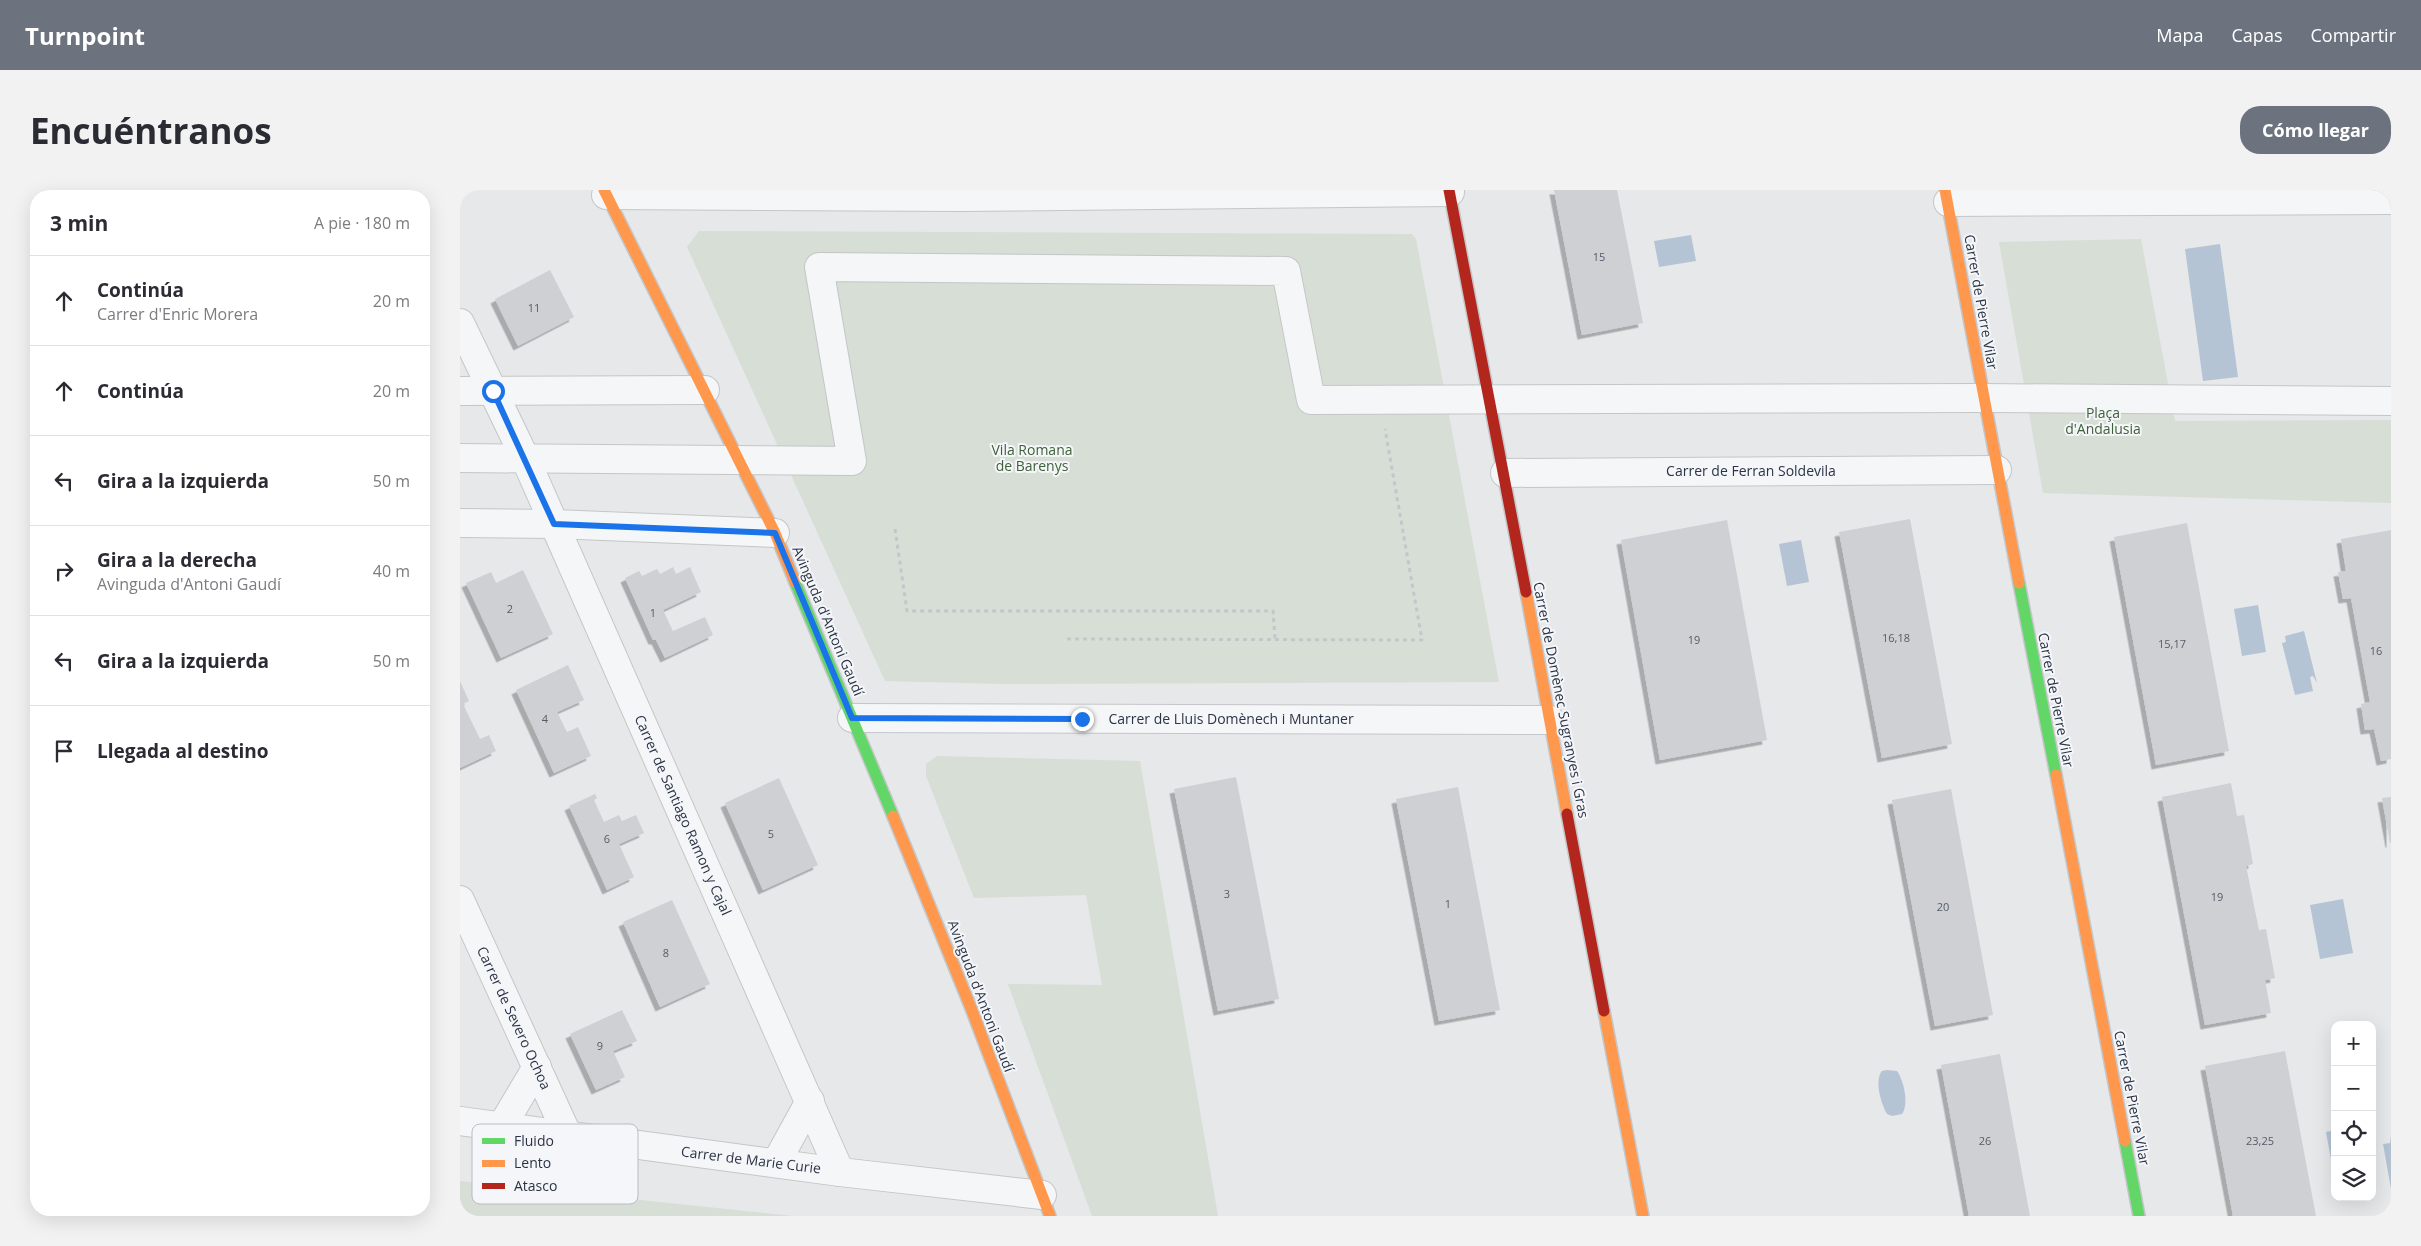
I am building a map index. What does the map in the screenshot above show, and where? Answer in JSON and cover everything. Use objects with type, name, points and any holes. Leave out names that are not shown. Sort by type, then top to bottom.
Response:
[{"type":"street","points":[[605,192],[1450,191]]},
{"type":"street","name":"Carrer de Domènec Sugranyes i Gras","points":[[1450,191],[1505,473],[1643,1216]]},
{"type":"street","name":"Avinguda d'Antoni Gaudí","points":[[605,192],[775,533],[967,1000],[1046,1205]]},
{"type":"street","points":[[1947,196],[2391,200]]},
{"type":"street","name":"Carrer de Pierre Vilar","points":[[1947,196],[1983,398],[2139,1216]]},
{"type":"street","points":[[460,458],[740,462],[852,461],[819,267],[1286,270],[1311,400],[1983,398],[2391,400]]},
{"type":"street","name":"Carrer de Santiago Ramon y Cajal","points":[[463,340],[493,391],[525,458],[840,1172]]},
{"type":"street","points":[[460,391],[705,390]]},
{"type":"street","name":"Carrer de Ferran Soldevila","points":[[1505,473],[1997,470]]},
{"type":"street","points":[[460,523],[554,524],[775,533]]},
{"type":"street","points":[[573,564],[604,526]]},
{"type":"street","name":"Carrer de Lluis Domènech i Muntaner","points":[[852,718],[1550,720]]},
{"type":"street","name":"Carrer de Severo Ochoa","points":[[460,900],[563,1124]]},
{"type":"street","points":[[503,1124],[537,1067]]},
{"type":"street","points":[[776,1163],[810,1101]]},
{"type":"street","name":"Carrer de Marie Curie","points":[[460,1120],[488,1124]]},
{"type":"street","name":"Carrer de Marie Curie","points":[[638,1145],[840,1172],[1046,1205]]},
{"type":"path","points":[[1067,639],[1422,640],[1380,399]]},
{"type":"path","points":[[895,530],[907,611],[1273,611],[1275,640]]},
{"type":"green space","name":"Vila Romana de Barenys","points":[[699,231],[1412,234],[1416,239],[1499,682],[1004,684],[885,681],[687,247]]},
{"type":"green space","name":"Plaça d'Andalusia","points":[[2141,239],[2175,421],[2391,420],[2391,503],[2043,493],[1999,242]]},
{"type":"green space","points":[[937,756],[1140,761],[1218,1216],[1092,1216],[1008,984],[1102,985],[1086,895],[974,898],[926,776],[926,764]]},
{"type":"green space","points":[[460,1181],[472,1182],[472,1204],[638,1204],[638,1200],[792,1216],[460,1216]]},
{"type":"water","points":[[1691,235],[1696,261],[1659,267],[1654,241]]},
{"type":"water","points":[[2220,244],[2238,377],[2203,381],[2185,249]]},
{"type":"water","points":[[1801,540],[1809,582],[1787,586],[1779,544]]},
{"type":"water","points":[[2258,605],[2266,652],[2242,656],[2234,609]]},
{"type":"water","points":[[2304,631],[2317,683],[2313,676],[2310,677],[2313,691],[2295,695],[2282,643],[2286,642],[2285,636]]},
{"type":"water","points":[[2343,899],[2353,953],[2320,959],[2310,905]]},
{"type":"water","points":[[1882,1071],[1897,1071],[1902,1081],[1905,1092],[1905,1104],[1902,1114],[1892,1116],[1887,1114],[1883,1104],[1878,1086]]},
{"type":"water","points":[[2331,1131],[2331,1159],[2326,1132]]},
{"type":"water","points":[[2391,1136],[2391,1189],[2383,1144],[2390,1143]]},
{"type":"building","points":[[1554,190],[1617,190],[1643,323],[1582,335]]},
{"type":"building","points":[[550,270],[574,317],[518,346],[495,299]]},
{"type":"building","points":[[1910,519],[1952,744],[1882,758],[1839,532]]},
{"type":"building","points":[[1727,520],[1767,740],[1660,760],[1621,540]]},
{"type":"building","points":[[2187,523],[2229,751],[2156,765],[2114,537]]},
{"type":"building","points":[[2391,530],[2391,759],[2381,761],[2374,729],[2365,730],[2361,704],[2370,702],[2351,598],[2343,599],[2338,572],[2346,571],[2341,539]]},
{"type":"building","points":[[673,567],[676,574],[690,567],[701,592],[663,610],[673,631],[705,617],[713,635],[665,658],[656,640],[653,640],[625,578],[639,571],[642,576],[657,569],[660,574]]},
{"type":"building","points":[[523,570],[553,634],[501,658],[466,583],[491,572],[496,583]]},
{"type":"building","points":[[568,665],[584,700],[557,712],[567,732],[578,727],[591,756],[554,773],[516,690]]},
{"type":"building","points":[[460,681],[469,701],[463,704],[480,739],[489,735],[496,751],[460,768]]},
{"type":"building","points":[[1236,777],[1279,999],[1218,1011],[1174,789]]},
{"type":"building","points":[[779,778],[818,865],[763,890],[725,803]]},
{"type":"building","points":[[2231,783],[2237,816],[2244,815],[2253,864],[2246,866],[2259,930],[2266,929],[2275,978],[2265,980],[2271,1013],[2205,1025],[2162,797]]},
{"type":"building","points":[[1458,787],[1500,1010],[1439,1021],[1396,799]]},
{"type":"building","points":[[1951,789],[1993,1015],[1935,1026],[1892,800]]},
{"type":"building","points":[[595,794],[597,798],[594,800],[604,822],[619,815],[622,821],[636,815],[644,833],[619,844],[634,877],[607,890],[569,806]]},
{"type":"building","points":[[2391,797],[2391,843],[2390,843],[2382,798]]},
{"type":"building","points":[[672,900],[710,984],[660,1007],[623,922]]},
{"type":"building","points":[[622,1010],[637,1041],[613,1051],[625,1077],[596,1090],[570,1034]]},
{"type":"building","points":[[2285,1051],[2316,1216],[2233,1216],[2205,1066]]},
{"type":"building","points":[[2000,1054],[2030,1216],[1969,1216],[1941,1065]]},
{"type":"traffic: fast","points":[[795,582],[893,816]]},
{"type":"traffic: fast","points":[[2019,583],[2056,775]]},
{"type":"traffic: fast","points":[[2125,1141],[2139,1216]]},
{"type":"traffic: slow","points":[[604,190],[775,533],[795,582]]},
{"type":"traffic: slow","points":[[1945,190],[2019,583]]},
{"type":"traffic: slow","points":[[1526,592],[1567,814]]},
{"type":"traffic: slow","points":[[2056,775],[2125,1141]]},
{"type":"traffic: slow","points":[[893,816],[971,1008],[1050,1216]]},
{"type":"traffic: slow","points":[[1604,1011],[1643,1216]]},
{"type":"traffic: jam","points":[[1449,190],[1526,592]]},
{"type":"traffic: jam","points":[[1567,814],[1604,1011]]},
{"type":"route","points":[[493,391],[554,524],[775,533],[852,718],[1082,719]]}]
